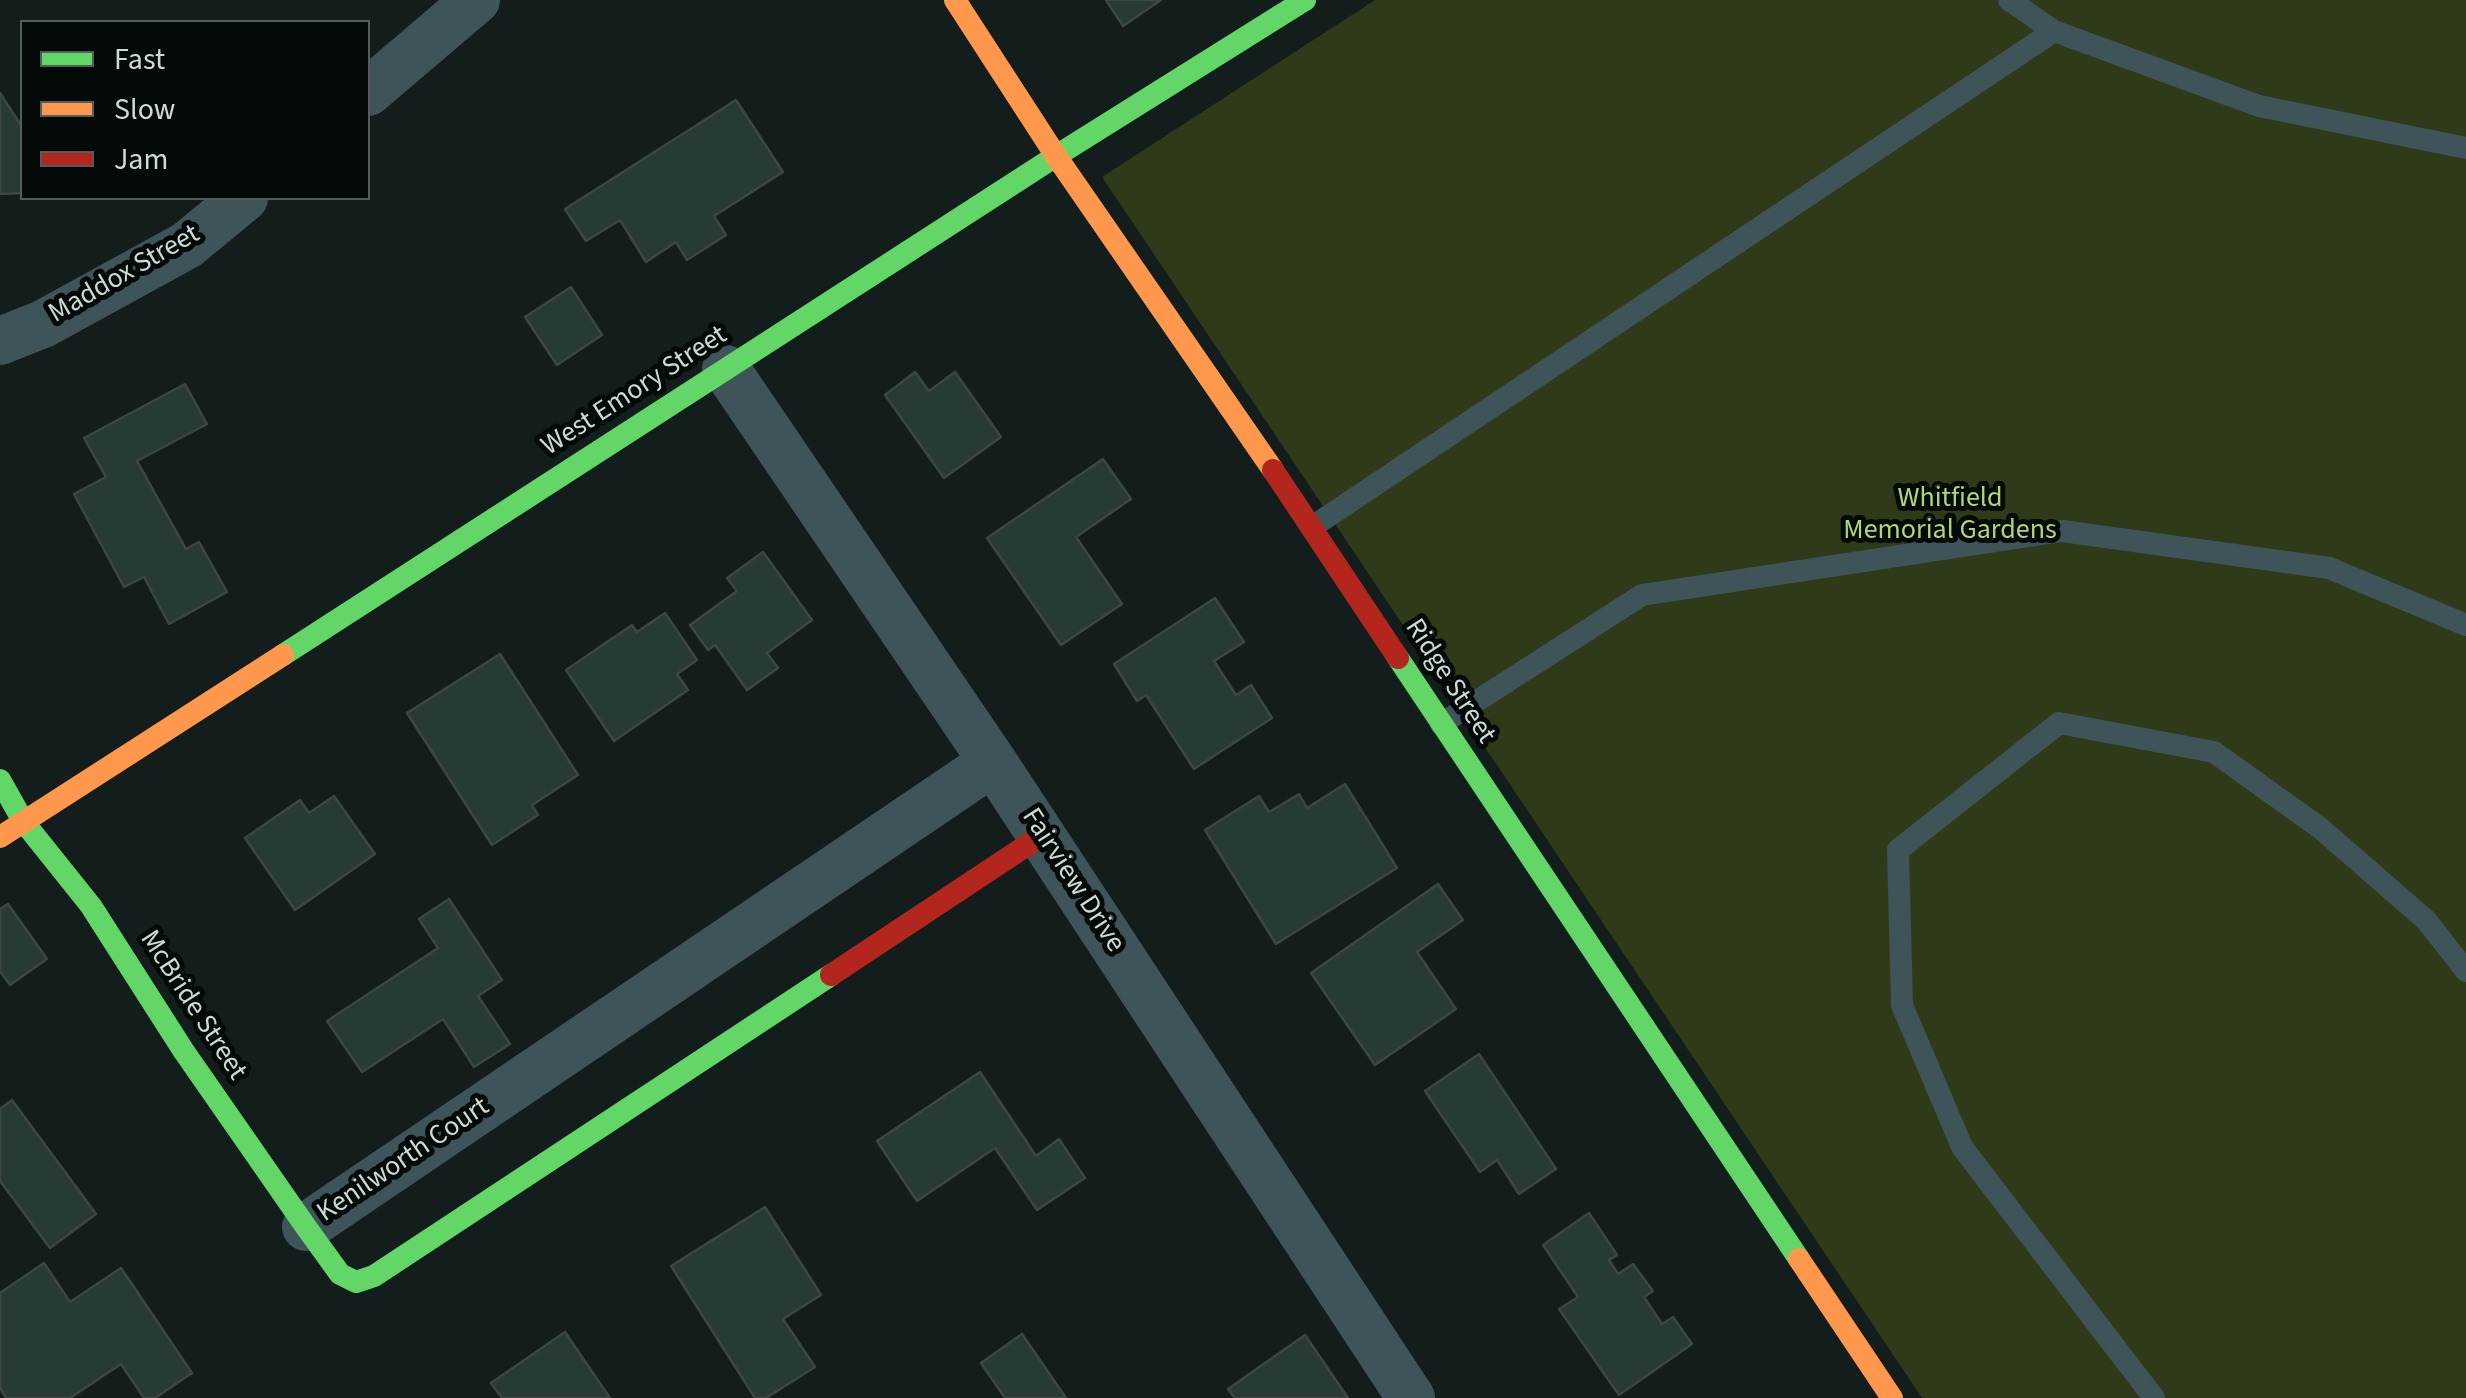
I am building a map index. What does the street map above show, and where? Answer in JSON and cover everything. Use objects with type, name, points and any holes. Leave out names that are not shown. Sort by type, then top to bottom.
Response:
[{"type":"street","name":"Ridge Street","points":[[955,0],[1056,156],[1312,527],[1892,1398]]},
{"type":"street","name":"West Emory Street","points":[[0,837],[1056,156],[1305,0]]},
{"type":"street","points":[[370,90],[472,1]]},
{"type":"street","name":"Maddox Street","points":[[0,341],[43,324],[187,245],[242,200]]},
{"type":"street","name":"Fairview Drive","points":[[726,369],[993,762],[1411,1398]]},
{"type":"street","name":"Kenilworth Court","points":[[993,762],[306,1227],[340,1274],[356,1282],[374,1276],[1041,836]]},
{"type":"street","name":"McBride Street","points":[[0,780],[24,821],[90,906],[183,1050],[306,1227]]},
{"type":"lane","points":[[2009,0],[2054,31],[2259,106],[2466,148]]},
{"type":"lane","points":[[1312,527],[2054,31]]},
{"type":"lane","points":[[1440,724],[1642,594],[2062,531],[2329,568],[2466,625]]},
{"type":"lane","points":[[2154,1398],[1962,1146],[1902,1006],[1898,850],[2059,723],[2214,752],[2320,828],[2426,920],[2466,970]]},
{"type":"green space","name":"Whitfield Memorial Gardens","points":[[1375,0],[2466,0],[2466,1398],[1922,1398],[1102,177]]},
{"type":"building","points":[[1106,0],[1161,0],[1123,26]]},
{"type":"building","points":[[0,93],[20,124],[20,193],[0,194]]},
{"type":"building","points":[[736,100],[783,172],[714,216],[726,235],[687,260],[676,242],[646,262],[620,220],[586,241],[565,209]]},
{"type":"building","points":[[571,287],[602,335],[557,365],[525,317]]},
{"type":"building","points":[[915,372],[929,391],[955,372],[1001,437],[944,478],[885,395]]},
{"type":"building","points":[[185,384],[207,424],[137,461],[186,549],[199,542],[227,592],[169,624],[144,577],[124,587],[74,494],[106,477],[84,438]]},
{"type":"building","points":[[1103,459],[1131,499],[1076,537],[1122,604],[1061,645],[987,538]]},
{"type":"building","points":[[763,552],[812,620],[767,653],[778,668],[747,690],[715,645],[708,650],[690,625],[737,591],[727,578]]},
{"type":"building","points":[[1215,598],[1244,642],[1214,661],[1236,695],[1251,685],[1272,718],[1194,769],[1146,695],[1137,701],[1114,664]]},
{"type":"building","points":[[665,613],[697,660],[677,674],[688,690],[614,741],[566,670],[632,625],[637,632]]},
{"type":"building","points":[[500,654],[578,775],[532,805],[538,815],[492,845],[407,713]]},
{"type":"building","points":[[1345,784],[1397,868],[1276,944],[1205,830],[1259,796],[1269,812],[1299,794],[1307,808]]},
{"type":"building","points":[[334,796],[375,854],[295,910],[245,838],[300,800],[309,813]]},
{"type":"building","points":[[1438,884],[1463,920],[1417,952],[1456,1009],[1375,1065],[1311,973]]},
{"type":"building","points":[[449,899],[502,980],[478,996],[510,1044],[474,1067],[443,1019],[362,1072],[327,1021],[438,948],[419,919]]},
{"type":"building","points":[[8,904],[47,959],[10,985],[0,971],[0,909]]},
{"type":"building","points":[[1479,1054],[1556,1169],[1519,1194],[1497,1160],[1480,1172],[1425,1091]]},
{"type":"building","points":[[980,1072],[1036,1156],[1059,1139],[1085,1178],[1037,1210],[995,1148],[917,1201],[877,1141]]},
{"type":"building","points":[[12,1100],[96,1214],[50,1248],[0,1181],[0,1109]]},
{"type":"building","points":[[765,1207],[821,1295],[783,1319],[815,1367],[766,1398],[755,1398],[671,1266]]},
{"type":"building","points":[[1589,1213],[1617,1255],[1609,1260],[1618,1274],[1633,1264],[1653,1291],[1644,1297],[1662,1324],[1673,1317],[1692,1344],[1619,1395],[1559,1309],[1578,1297],[1543,1245]]},
{"type":"building","points":[[44,1263],[70,1302],[121,1268],[192,1373],[155,1398],[144,1398],[121,1364],[70,1398],[6,1398],[0,1388],[0,1293]]},
{"type":"building","points":[[565,1332],[610,1398],[502,1398],[491,1383]]},
{"type":"building","points":[[1022,1334],[1066,1398],[1005,1398],[981,1363]]},
{"type":"building","points":[[1305,1335],[1348,1398],[1235,1398],[1228,1389]]},
{"type":"traffic: fast","points":[[283,655],[1056,156],[1305,0]]},
{"type":"traffic: fast","points":[[1398,658],[1799,1259]]},
{"type":"traffic: fast","points":[[0,780],[23,821],[91,906],[183,1050],[306,1227],[340,1274],[356,1282],[374,1276],[831,975]]},
{"type":"traffic: slow","points":[[955,0],[1056,156],[1273,470]]},
{"type":"traffic: slow","points":[[0,837],[283,655]]},
{"type":"traffic: slow","points":[[1799,1259],[1892,1398]]},
{"type":"traffic: jam","points":[[1273,470],[1398,658]]},
{"type":"traffic: jam","points":[[831,975],[1041,836]]}]
